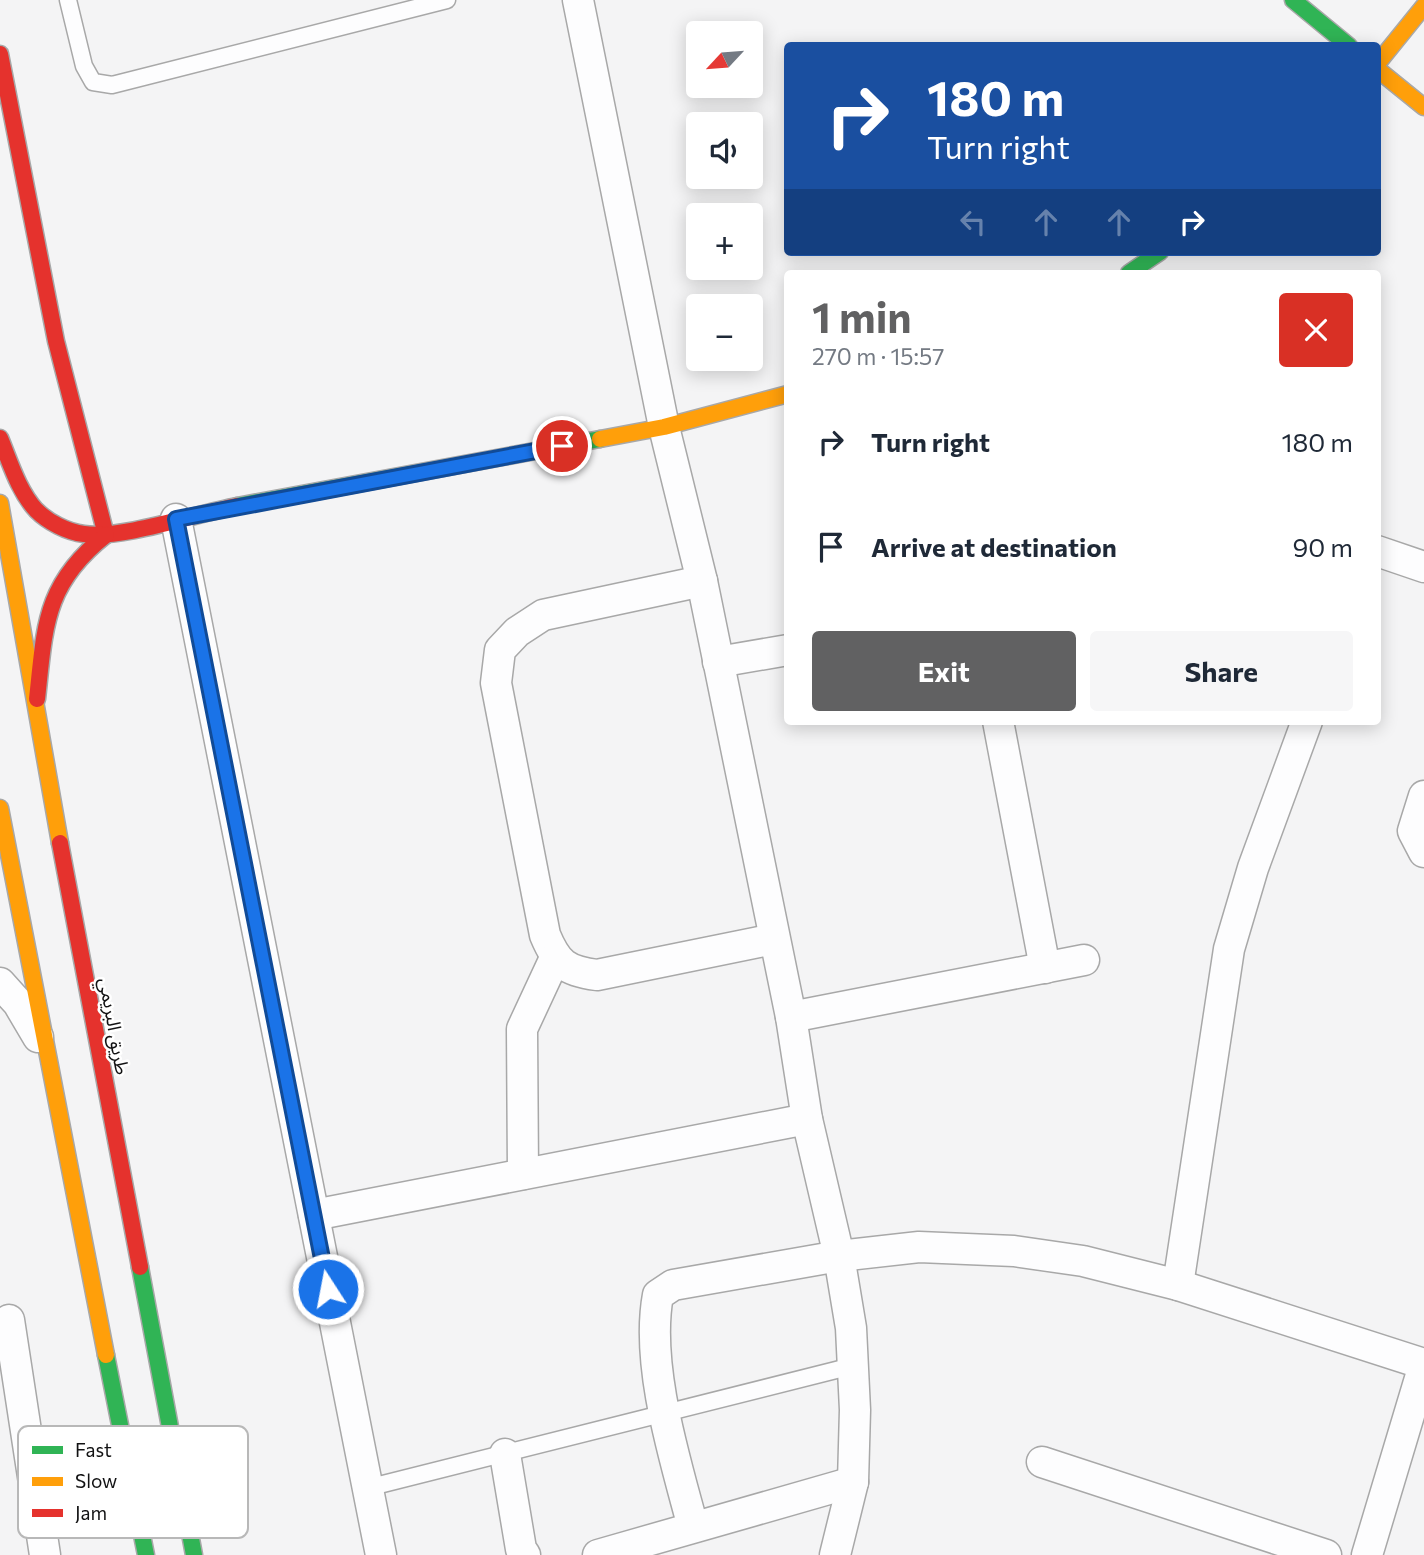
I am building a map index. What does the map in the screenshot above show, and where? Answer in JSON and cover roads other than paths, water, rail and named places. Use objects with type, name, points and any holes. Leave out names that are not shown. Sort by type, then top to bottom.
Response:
[{"type":"street","points":[[579,0],[664,427],[702,581],[791,1017],[807,1119],[839,1256],[850,1328],[855,1410],[853,1482],[835,1555]]},
{"type":"street","points":[[1293,0],[1344,42]]},
{"type":"street","points":[[1381,61],[1424,6]]},
{"type":"street","points":[[0,54],[56,341],[106,535]]},
{"type":"street","points":[[1381,69],[1424,107]]},
{"type":"street","points":[[1133,270],[1154,256]]},
{"type":"street","points":[[0,438],[22,491],[37,511],[58,526],[81,534],[106,535],[176,519],[664,427],[784,395]]},
{"type":"street","name":"طريق البريمي","points":[[0,503],[35,709],[169,1426]]},
{"type":"street","points":[[176,519],[380,1555]]},
{"type":"street","points":[[35,709],[48,615],[55,591],[67,568],[85,549],[106,535]]},
{"type":"street","points":[[1381,552],[1424,567]]},
{"type":"street","points":[[702,581],[543,615],[517,632],[500,650],[496,682],[545,936],[555,957],[574,972],[597,975],[774,939]]},
{"type":"street","points":[[718,662],[784,651]]},
{"type":"street","points":[[999,725],[1045,968]]},
{"type":"street","points":[[1178,1285],[1229,949],[1253,868],[1306,725]]},
{"type":"street","points":[[1424,796],[1413,831],[1424,852]]},
{"type":"street","points":[[1,820],[120,1426]]},
{"type":"street","points":[[523,1174],[522,1029],[555,957]]},
{"type":"street","points":[[791,1017],[1084,960]]},
{"type":"street","points":[[0,983],[18,1003],[45,1048]]},
{"type":"street","points":[[313,1215],[807,1119]]},
{"type":"street","points":[[693,1527],[664,1414],[654,1317],[657,1295],[673,1285],[839,1256],[919,1247],[1014,1251],[1083,1261],[1178,1285],[1424,1365],[1367,1555]]},
{"type":"street","points":[[9,1320],[25,1426]]},
{"type":"street","points":[[168,1421],[170,1426]]},
{"type":"street","points":[[505,1454],[521,1549],[525,1555]]},
{"type":"street","points":[[1042,1462],[1326,1555]]},
{"type":"street","points":[[598,1555],[853,1482]]},
{"type":"street","points":[[206,1538],[211,1555]]},
{"type":"lane","points":[[68,0],[84,66],[93,82],[111,85],[447,0]]},
{"type":"lane","points":[[368,1488],[852,1366]]}]
